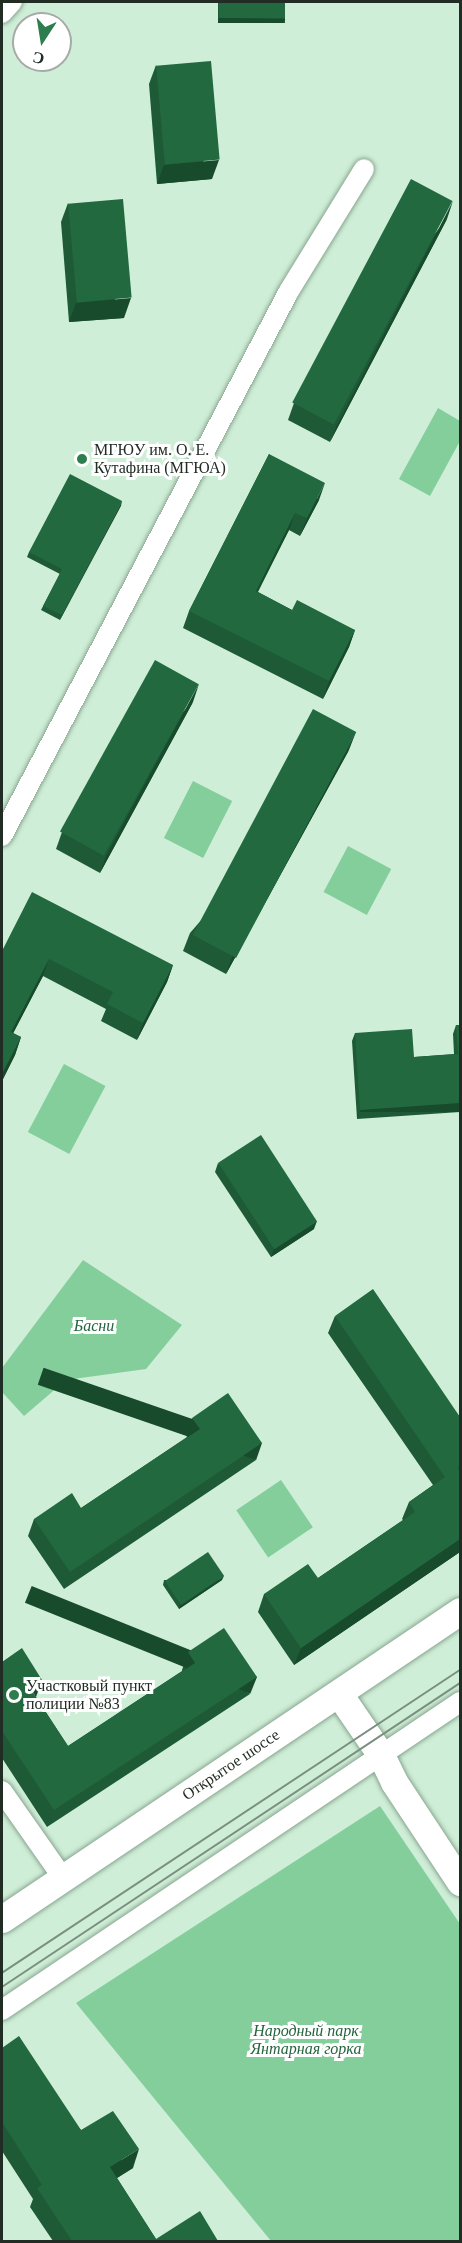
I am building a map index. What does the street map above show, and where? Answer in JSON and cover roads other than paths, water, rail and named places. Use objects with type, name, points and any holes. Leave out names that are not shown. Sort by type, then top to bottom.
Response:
[{"type":"main road","name":"Открытое шоссе","points":[[2,1919],[460,1611]]},
{"type":"main road","points":[[339,1694],[381,1755],[394,1782],[460,1882]]},
{"type":"street","points":[[2,13],[12,2]]},
{"type":"street","points":[[2,836],[289,291],[364,169]]},
{"type":"street","points":[[2,2010],[460,1702]]},
{"type":"street","points":[[2,1791],[63,1878]]},
{"type":"tram line","points":[[2,1973],[460,1670]]},
{"type":"tram line","points":[[2,1987],[460,1683]]},
{"type":"place","name":"МГЮУ им. О. Е. Кутафина (МГЮА)","points":[[82,459]]},
{"type":"place","name":"Участковый пункт полиции №83","points":[[14,1695]]},
{"type":"park label","name":"Басни","points":[[94,1326]]},
{"type":"park label","name":"Народный парк Янтарная горка","points":[[306,2040]]}]
